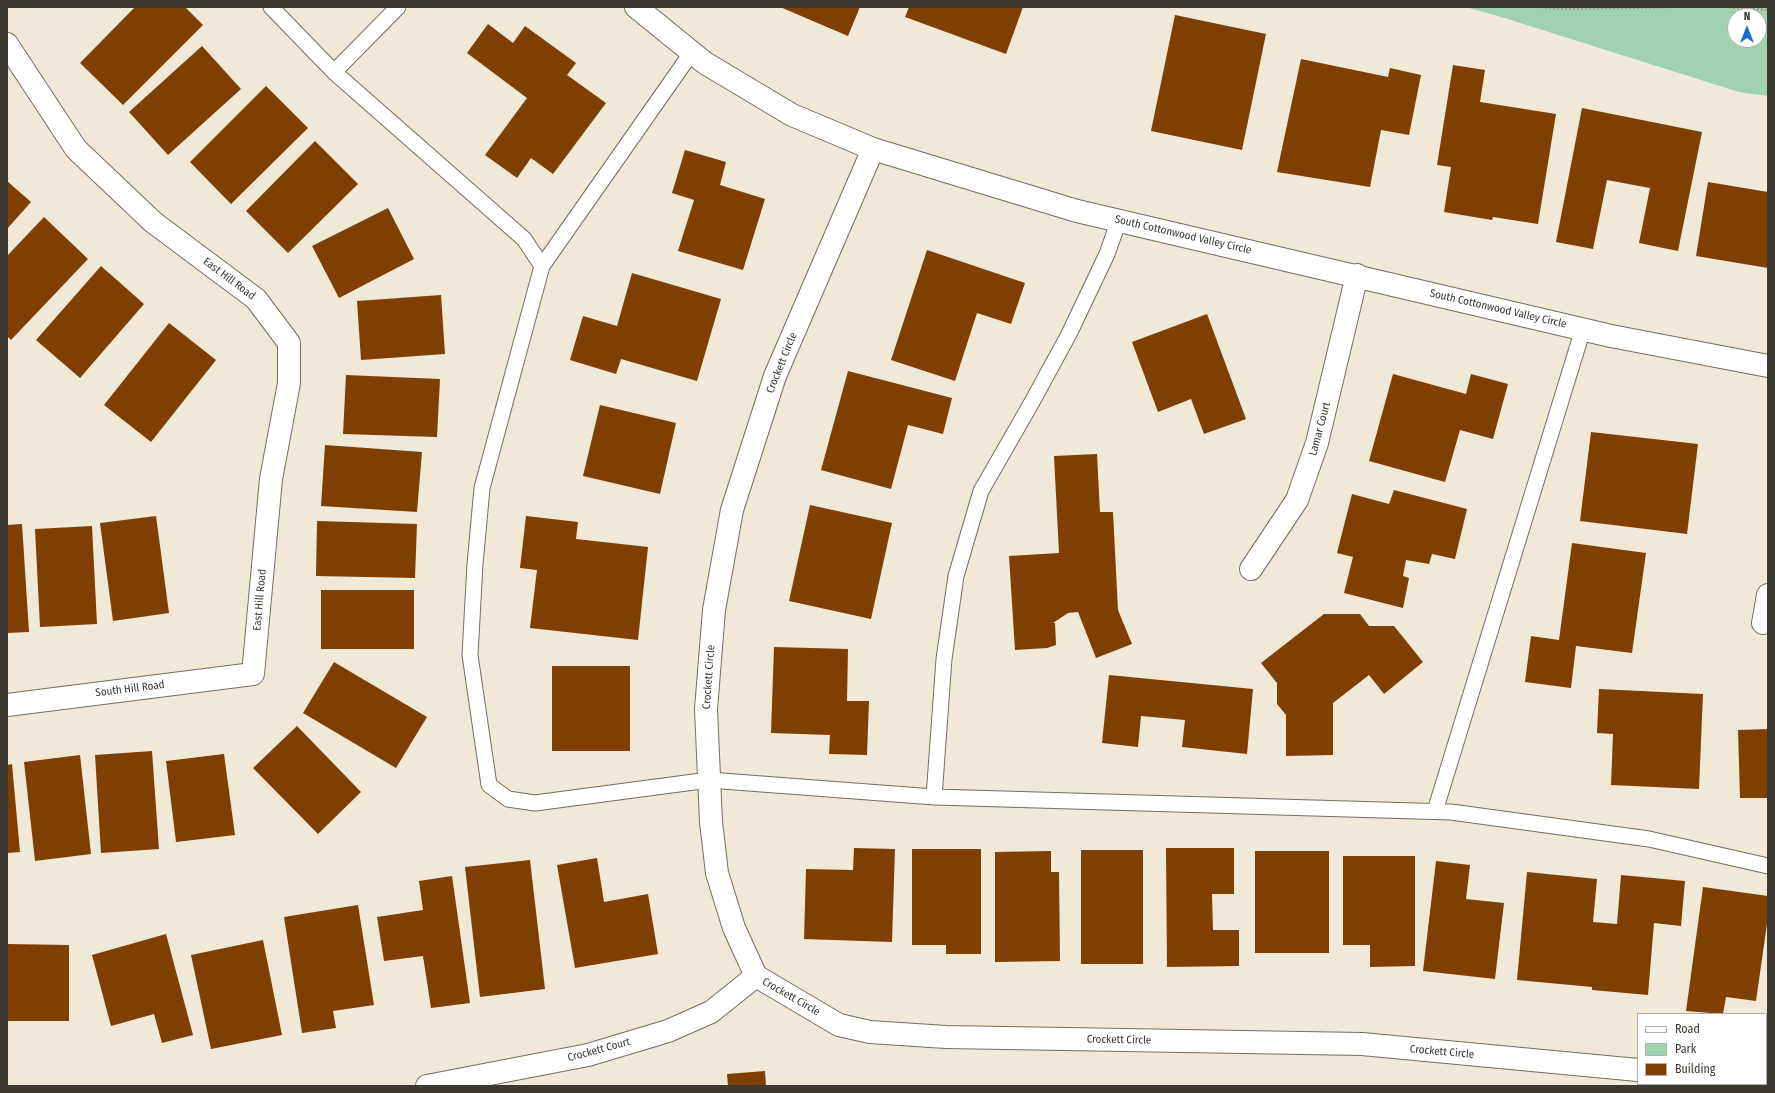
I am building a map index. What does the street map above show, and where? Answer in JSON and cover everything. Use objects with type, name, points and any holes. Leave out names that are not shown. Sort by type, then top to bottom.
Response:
[{"type":"street","name":"South Cottonwood Valley Circle","points":[[636,7],[705,63],[792,115],[873,149],[1077,211],[1584,329],[1768,366]]},
{"type":"street","name":"East Hill Road","points":[[7,44],[76,149],[153,222],[256,299],[289,343],[289,383],[271,479],[253,674]]},
{"type":"street","name":"Crockett Circle","points":[[873,149],[775,376],[732,510],[714,610],[706,709],[710,822],[716,873],[734,928],[756,976],[840,1024],[870,1032],[954,1037],[1362,1044],[1637,1070]]},
{"type":"street","name":"Lamar Court","points":[[1251,569],[1297,500],[1317,444],[1357,275]]},
{"type":"street","points":[[1763,623],[1768,595]]},
{"type":"street","name":"South Hill Road","points":[[7,705],[253,674]]},
{"type":"street","name":"Crockett Court","points":[[427,1086],[588,1055],[668,1031],[711,1012],[756,976]]},
{"type":"lane","points":[[270,7],[334,72],[524,239],[542,266]]},
{"type":"lane","points":[[334,72],[398,7]]},
{"type":"lane","points":[[692,52],[542,266],[482,488],[475,564],[470,655],[489,785],[508,799],[535,804],[709,780],[934,797],[1451,812],[1649,839],[1768,866]]},
{"type":"lane","points":[[934,797],[944,659],[956,576],[981,491],[1032,402],[1068,334],[1107,254],[1119,220]]},
{"type":"lane","points":[[1435,811],[1584,329]]},
{"type":"path","points":[[1541,7],[1564,9],[1672,7]]},
{"type":"path","points":[[1729,7],[1768,10]]},
{"type":"green space","points":[[1465,7],[1768,7],[1768,96],[1739,92]]},
{"type":"building","points":[[135,7],[185,7],[203,25],[123,105],[80,63]]},
{"type":"building","points":[[780,7],[860,7],[848,36]]},
{"type":"building","points":[[909,7],[1023,7],[1006,54],[905,17]]},
{"type":"building","points":[[1175,15],[1266,34],[1242,150],[1151,131]]},
{"type":"building","points":[[488,24],[513,43],[525,26],[576,63],[567,75],[606,103],[553,174],[531,158],[517,178],[485,155],[527,98],[467,53]]},
{"type":"building","points":[[202,46],[241,89],[168,155],[129,112]]},
{"type":"building","points":[[1301,59],[1388,77],[1390,68],[1421,75],[1409,135],[1381,130],[1370,187],[1277,172]]},
{"type":"building","points":[[1453,65],[1485,70],[1480,102],[1556,114],[1538,224],[1493,217],[1492,220],[1444,212],[1451,167],[1437,165]]},
{"type":"building","points":[[266,86],[308,128],[231,204],[190,162]]},
{"type":"building","points":[[1582,108],[1702,132],[1678,251],[1639,243],[1650,188],[1607,180],[1593,249],[1556,242]]},
{"type":"building","points":[[315,141],[358,184],[288,253],[246,211]]},
{"type":"building","points":[[685,150],[726,162],[720,185],[765,199],[743,270],[678,251],[694,200],[672,193]]},
{"type":"building","points":[[7,181],[31,202],[7,229]]},
{"type":"building","points":[[1708,182],[1768,192],[1768,268],[1696,256]]},
{"type":"building","points":[[388,208],[414,259],[339,298],[312,246]]},
{"type":"building","points":[[44,217],[88,259],[11,340],[7,336],[7,256]]},
{"type":"building","points":[[927,250],[1025,283],[1011,324],[977,313],[955,381],[891,360]]},
{"type":"building","points":[[101,266],[144,304],[80,378],[36,340]]},
{"type":"building","points":[[632,273],[721,299],[697,381],[621,359],[616,374],[570,360],[583,316],[617,326]]},
{"type":"building","points":[[441,295],[445,354],[361,360],[357,301]]},
{"type":"building","points":[[1207,314],[1246,419],[1204,434],[1191,399],[1158,412],[1132,342]]},
{"type":"building","points":[[169,323],[216,360],[151,442],[104,405]]},
{"type":"building","points":[[848,371],[952,398],[943,434],[908,425],[891,489],[821,470]]},
{"type":"building","points":[[1393,374],[1466,394],[1471,374],[1508,384],[1493,439],[1460,430],[1445,482],[1369,461]]},
{"type":"building","points":[[346,375],[440,379],[437,437],[343,434]]},
{"type":"building","points":[[600,405],[676,423],[660,494],[583,476]]},
{"type":"building","points":[[1591,432],[1698,444],[1687,534],[1580,521]]},
{"type":"building","points":[[325,445],[422,452],[417,512],[321,506]]},
{"type":"building","points":[[1097,454],[1100,512],[1113,512],[1118,610],[1132,644],[1096,658],[1078,612],[1068,613],[1053,623],[1055,623],[1056,645],[1047,648],[1015,650],[1009,556],[1059,553],[1054,456]]},
{"type":"building","points":[[1394,490],[1467,509],[1455,559],[1432,554],[1429,564],[1406,560],[1403,576],[1409,578],[1403,608],[1344,593],[1353,557],[1337,553],[1352,494],[1389,504]]},
{"type":"building","points":[[810,505],[892,523],[871,619],[789,601]]},
{"type":"building","points":[[156,516],[169,613],[113,621],[100,523]]},
{"type":"building","points":[[526,516],[578,522],[576,539],[648,547],[638,640],[530,628],[537,570],[520,568]]},
{"type":"building","points":[[317,521],[417,524],[415,578],[316,576]]},
{"type":"building","points":[[22,524],[29,632],[7,633],[7,525]]},
{"type":"building","points":[[92,526],[97,624],[40,627],[35,529]]},
{"type":"building","points":[[1572,543],[1646,553],[1632,653],[1576,646],[1571,688],[1525,682],[1531,636],[1559,640]]},
{"type":"building","points":[[321,590],[414,590],[414,649],[321,649]]},
{"type":"building","points":[[1324,614],[1360,614],[1369,626],[1394,626],[1423,662],[1384,694],[1369,675],[1333,703],[1333,755],[1286,756],[1286,715],[1277,704],[1277,683],[1261,663]]},
{"type":"building","points":[[774,647],[848,649],[847,701],[869,701],[867,755],[829,754],[830,735],[771,733]]},
{"type":"building","points":[[334,662],[427,717],[396,768],[303,713]]},
{"type":"building","points":[[552,666],[630,666],[630,751],[552,751]]},
{"type":"building","points":[[1109,675],[1253,689],[1247,754],[1182,747],[1185,720],[1141,716],[1138,747],[1102,743]]},
{"type":"building","points":[[1599,689],[1703,694],[1699,789],[1611,785],[1613,734],[1597,733]]},
{"type":"building","points":[[297,726],[361,792],[318,834],[253,768]]},
{"type":"building","points":[[1768,729],[1768,798],[1740,798],[1738,730]]},
{"type":"building","points":[[152,751],[159,849],[101,853],[95,755]]},
{"type":"building","points":[[224,754],[235,835],[176,842],[166,761]]},
{"type":"building","points":[[80,755],[91,854],[35,861],[24,762]]},
{"type":"building","points":[[12,764],[20,852],[7,853],[7,765]]},
{"type":"building","points":[[854,848],[895,849],[892,942],[804,939],[806,869],[853,870]]},
{"type":"building","points":[[1166,848],[1234,848],[1234,894],[1212,894],[1213,930],[1239,930],[1239,966],[1167,967]]},
{"type":"building","points":[[912,849],[981,849],[981,954],[946,954],[946,945],[912,945]]},
{"type":"building","points":[[1081,850],[1143,850],[1143,964],[1081,964]]},
{"type":"building","points":[[1051,851],[1051,872],[1059,872],[1060,961],[995,962],[995,852]]},
{"type":"building","points":[[1255,851],[1329,851],[1329,953],[1255,953]]},
{"type":"building","points":[[1343,856],[1415,856],[1415,966],[1370,967],[1370,945],[1343,945]]},
{"type":"building","points":[[597,858],[604,902],[648,894],[658,954],[575,968],[557,865]]},
{"type":"building","points":[[530,860],[545,989],[480,997],[465,867]]},
{"type":"building","points":[[1436,861],[1470,865],[1466,899],[1504,903],[1495,979],[1423,971]]},
{"type":"building","points":[[1527,872],[1597,879],[1593,922],[1617,924],[1621,875],[1685,881],[1681,926],[1654,923],[1648,995],[1592,990],[1592,987],[1517,980]]},
{"type":"building","points":[[452,876],[470,1003],[431,1008],[423,956],[384,961],[377,917],[423,910],[419,881]]},
{"type":"building","points":[[1703,887],[1768,896],[1768,917],[1756,1001],[1726,997],[1723,1013],[1686,1011]]},
{"type":"building","points":[[358,905],[374,1005],[333,1011],[336,1028],[302,1033],[284,917]]},
{"type":"building","points":[[166,934],[193,1035],[162,1043],[154,1014],[111,1026],[92,955]]},
{"type":"building","points":[[263,940],[282,1035],[211,1049],[191,955]]},
{"type":"building","points":[[7,944],[69,945],[69,1021],[7,1021]]},
{"type":"building","points":[[765,1071],[766,1086],[728,1086],[727,1074]]}]
